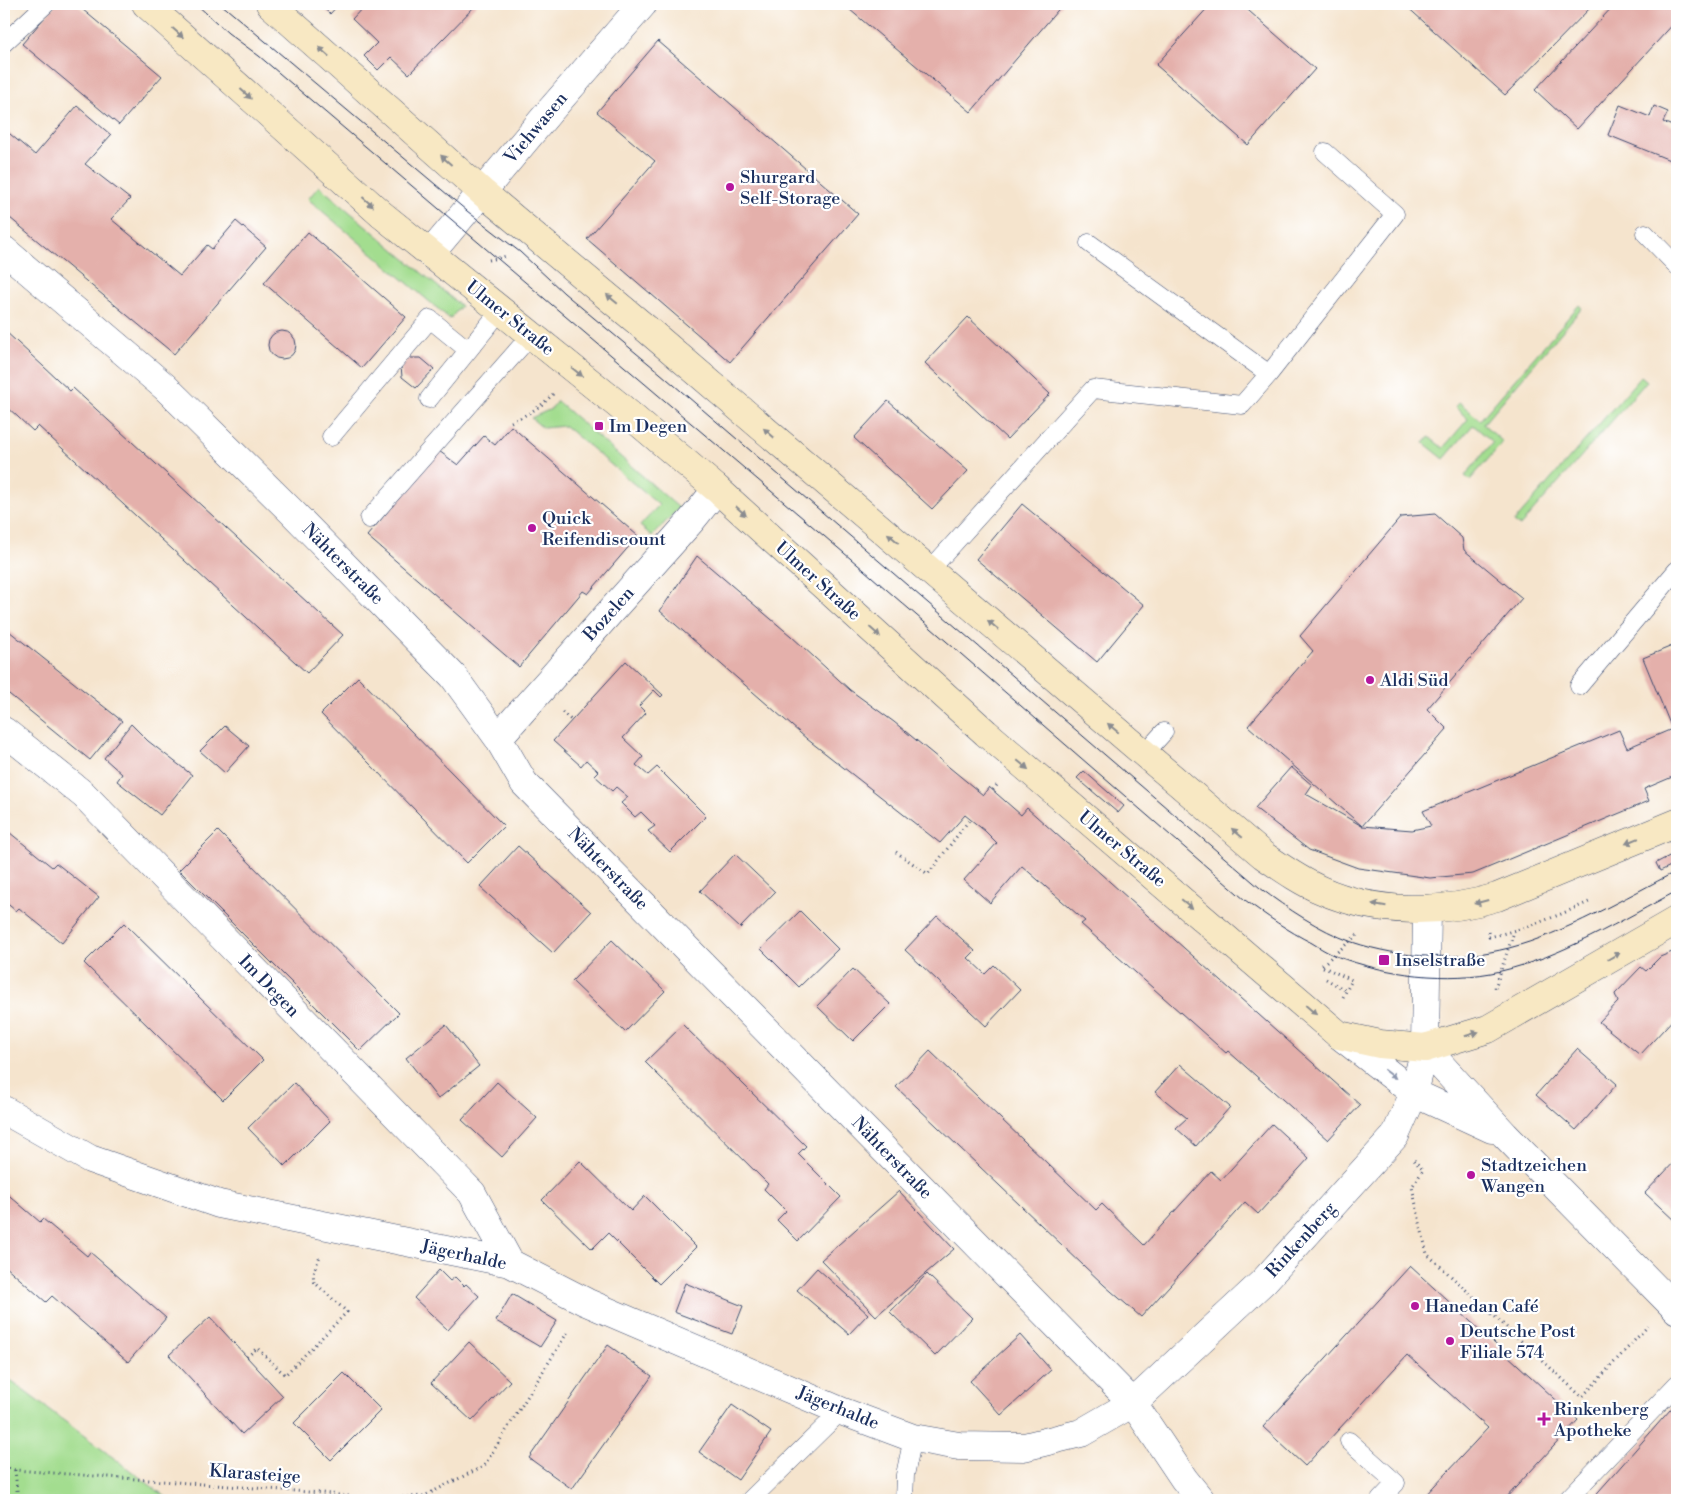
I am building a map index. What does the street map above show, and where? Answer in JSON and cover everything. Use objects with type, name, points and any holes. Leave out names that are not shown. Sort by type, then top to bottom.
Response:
[{"type":"street","name":"Ulmer Straße","points":[[146,4],[381,214],[617,404],[717,489],[986,733],[1333,1030],[1414,1092],[1506,1135]]},
{"type":"street","points":[[270,4],[482,192],[649,330],[1263,855],[1293,876],[1323,891],[1374,905],[1427,909],[1461,906],[1497,898],[1677,823]]},
{"type":"street","name":"Viehwasen","points":[[430,254],[643,4]]},
{"type":"street","name":"Nähterstraße","points":[[4,250],[172,394],[453,676],[498,738],[524,783],[1133,1403],[1184,1479],[1201,1500]]},
{"type":"street","name":"Bozelen","points":[[498,738],[664,552],[717,489]]},
{"type":"street","name":"Im Degen","points":[[4,731],[84,795],[472,1193],[510,1263]]},
{"type":"street","points":[[1425,1048],[1427,909]]},
{"type":"street","points":[[1333,1030],[1380,1044],[1425,1048],[1488,1029],[1677,920]]},
{"type":"street","name":"Ulmer Straße","points":[[1425,1048],[1506,1135],[1674,1306]]},
{"type":"street","name":"Rinkenberg","points":[[1133,1403],[1264,1281],[1395,1136],[1414,1092],[1425,1048]]},
{"type":"street","name":"Jägerhalde","points":[[4,1110],[90,1159],[219,1204],[510,1263],[586,1302],[841,1411],[913,1438],[959,1446],[1024,1447],[1081,1433],[1133,1403]]},
{"type":"lane","points":[[4,43],[46,4]]},
{"type":"lane","points":[[930,570],[1093,389],[1242,405],[1270,374],[1395,214],[1325,152]]},
{"type":"lane","points":[[1644,233],[1677,266]]},
{"type":"lane","points":[[1089,243],[1270,374]]},
{"type":"lane","points":[[428,399],[500,311]]},
{"type":"lane","points":[[331,437],[430,319],[468,350]]},
{"type":"lane","points":[[369,519],[531,334]]},
{"type":"lane","points":[[1579,686],[1677,570]]},
{"type":"lane","points":[[1144,754],[1164,732]]},
{"type":"lane","points":[[1567,1500],[1677,1384]]},
{"type":"lane","points":[[750,1500],[841,1411]]},
{"type":"lane","points":[[904,1500],[905,1475],[913,1438]]},
{"type":"lane","points":[[1349,1441],[1396,1483],[1380,1500]]},
{"type":"path","points":[[481,262],[512,254]]},
{"type":"path","points":[[511,422],[544,404]]},
{"type":"path","points":[[896,852],[928,874],[970,819]]},
{"type":"path","points":[[1333,1030],[1352,980],[1321,966],[1360,932]]},
{"type":"path","points":[[1514,932],[1494,989],[1522,981],[1536,1001]]},
{"type":"path","points":[[1395,1136],[1423,1170],[1412,1187],[1427,1254],[1582,1397],[1674,1306]]},
{"type":"path","points":[[247,1357],[257,1348],[285,1375],[347,1312],[314,1282]]},
{"type":"path","name":"Klarasteige","points":[[4,1467],[15,1470],[375,1499],[424,1496],[484,1466],[586,1302]]},
{"type":"path","points":[[15,1470],[18,1500]]},
{"type":"green space","points":[[319,186],[461,306],[450,319],[308,199]]},
{"type":"green space","points":[[1579,305],[1582,308],[1483,424],[1503,442],[1470,480],[1465,476],[1493,442],[1473,425],[1444,459],[1424,443],[1429,437],[1443,448],[1468,419],[1455,407],[1459,402],[1480,420]]},
{"type":"green space","points":[[1641,376],[1647,381],[1520,526],[1514,522]]},
{"type":"green space","points":[[557,401],[679,508],[652,536],[640,526],[659,505],[565,426],[543,428],[531,418],[551,409]]},
{"type":"green space","points":[[4,1376],[170,1500],[4,1500]]},
{"type":"building","points":[[56,4],[76,4],[162,76],[119,125],[22,44]]},
{"type":"building","points":[[319,4],[339,4],[330,14]]},
{"type":"building","points":[[366,4],[477,4],[409,74],[391,57],[378,70],[364,56],[377,43],[352,19]]},
{"type":"building","points":[[843,4],[1063,4],[971,112]]},
{"type":"building","points":[[1211,4],[1241,4],[1315,69],[1248,145],[1156,65]]},
{"type":"building","points":[[1404,4],[1594,4],[1505,95]]},
{"type":"building","points":[[1615,4],[1677,4],[1677,20],[1577,129],[1535,90]]},
{"type":"building","name":"Shurgard Self-Storage","points":[[658,41],[858,214],[730,362],[587,239],[655,161],[597,112]]},
{"type":"building","points":[[1620,105],[1650,117],[1654,106],[1668,112],[1663,122],[1677,128],[1677,163],[1608,135]]},
{"type":"building","points":[[77,106],[111,135],[85,164],[130,199],[111,219],[180,276],[207,245],[212,249],[236,221],[266,247],[174,354],[4,213],[4,129],[35,155]]},
{"type":"building","points":[[308,232],[406,317],[362,368],[264,283]]},
{"type":"building","points":[[968,317],[1050,394],[1007,439],[925,363]]},
{"type":"building","points":[[4,330],[70,391],[73,388],[343,635],[307,673],[38,426],[33,431],[4,404]]},
{"type":"building","points":[[282,331],[292,335],[296,345],[292,355],[282,359],[272,355],[268,345],[272,335]]},
{"type":"building","points":[[409,358],[421,358],[434,369],[416,388],[402,377],[401,366]]},
{"type":"building","points":[[888,401],[968,471],[932,509],[854,438]]},
{"type":"building","points":[[511,426],[638,536],[588,594],[583,591],[519,667],[367,536],[439,451],[458,465],[484,436],[495,445]]},
{"type":"building","points":[[1022,504],[1144,605],[1097,662],[976,559]]},
{"type":"building","name":"Aldi Süd","points":[[1435,514],[1462,538],[1464,550],[1522,598],[1427,709],[1447,729],[1362,826],[1248,726],[1313,651],[1300,636],[1401,517]]},
{"type":"building","points":[[697,556],[791,636],[850,690],[894,722],[983,795],[989,787],[1021,815],[1027,808],[1360,1105],[1328,1140],[1228,1051],[1226,1053],[1081,924],[1085,921],[1022,866],[990,903],[964,880],[997,843],[985,831],[965,815],[940,843],[807,739],[660,611]]},
{"type":"building","points":[[9,631],[122,721],[90,760],[4,690],[4,637]]},
{"type":"building","points":[[1677,644],[1677,775],[1644,789],[1649,801],[1473,874],[1430,878],[1358,868],[1309,850],[1255,808],[1291,767],[1312,785],[1306,794],[1362,826],[1412,830],[1431,826],[1423,811],[1619,730],[1627,748],[1672,729],[1643,658]]},
{"type":"building","points":[[626,661],[663,695],[661,697],[654,690],[639,706],[646,713],[623,738],[643,757],[636,765],[648,775],[657,767],[706,816],[670,852],[648,831],[655,826],[641,812],[635,817],[621,803],[628,797],[616,787],[612,791],[594,775],[598,771],[586,760],[581,766],[553,741]]},
{"type":"building","points":[[358,677],[504,826],[467,863],[321,714]]},
{"type":"building","points":[[131,724],[148,741],[192,775],[160,815],[117,781],[122,774],[104,758]]},
{"type":"building","points":[[225,726],[249,746],[225,773],[200,751]]},
{"type":"building","points":[[1084,771],[1124,806],[1118,813],[1077,778]]},
{"type":"building","points":[[4,828],[52,867],[56,863],[99,897],[62,943],[19,908],[16,911],[4,901]]},
{"type":"building","points":[[218,831],[399,1013],[360,1051],[179,870]]},
{"type":"building","points":[[518,846],[591,912],[553,953],[480,887]]},
{"type":"building","points":[[1677,852],[1677,863],[1660,871],[1656,863]]},
{"type":"building","points":[[735,854],[775,892],[740,928],[700,891]]},
{"type":"building","points":[[800,911],[838,949],[799,987],[761,949]]},
{"type":"building","points":[[937,916],[975,951],[968,958],[985,974],[994,965],[1020,990],[986,1026],[905,950]]},
{"type":"building","points":[[124,923],[263,1060],[223,1100],[84,963]]},
{"type":"building","points":[[612,940],[665,991],[625,1032],[572,981]]},
{"type":"building","points":[[1677,950],[1677,1015],[1640,1055],[1599,1022],[1618,1002],[1615,994],[1641,967],[1646,971],[1660,957]]},
{"type":"building","points":[[853,969],[890,1004],[853,1041],[817,1006]]},
{"type":"building","points":[[446,1025],[479,1066],[438,1099],[406,1058]]},
{"type":"building","points":[[683,1025],[806,1146],[798,1154],[841,1197],[798,1241],[777,1220],[786,1211],[764,1189],[768,1184],[645,1062]]},
{"type":"building","points":[[1577,1049],[1617,1084],[1576,1130],[1536,1095]]},
{"type":"building","points":[[930,1051],[1096,1210],[1102,1204],[1144,1245],[1211,1171],[1221,1180],[1272,1124],[1309,1158],[1258,1214],[1245,1202],[1141,1317],[1104,1285],[896,1087]]},
{"type":"building","points":[[1180,1064],[1230,1107],[1196,1146],[1176,1128],[1187,1118],[1155,1092]]},
{"type":"building","points":[[497,1082],[537,1118],[502,1157],[462,1120]]},
{"type":"building","points":[[294,1083],[330,1121],[285,1166],[248,1128]]},
{"type":"building","points":[[1677,1159],[1677,1223],[1645,1193]]},
{"type":"building","points":[[580,1161],[631,1211],[645,1196],[696,1247],[659,1284],[608,1233],[592,1249],[542,1200]]},
{"type":"building","points":[[4,1191],[40,1222],[43,1219],[87,1256],[90,1252],[166,1318],[128,1362],[52,1296],[46,1302],[4,1265]]},
{"type":"building","points":[[899,1191],[954,1249],[876,1316],[821,1260]]},
{"type":"building","points":[[1410,1266],[1578,1420],[1504,1500],[1421,1500],[1488,1428],[1407,1355],[1305,1466],[1263,1427]]},
{"type":"building","points":[[817,1268],[868,1314],[849,1334],[797,1290]]},
{"type":"building","points":[[439,1270],[450,1281],[455,1277],[479,1296],[448,1330],[414,1298]]},
{"type":"building","points":[[927,1274],[972,1318],[935,1356],[890,1312]]},
{"type":"building","points":[[685,1283],[743,1306],[732,1334],[674,1312]]},
{"type":"building","points":[[512,1294],[557,1321],[540,1347],[496,1321]]},
{"type":"building","points":[[210,1317],[283,1396],[242,1434],[169,1355]]},
{"type":"building","points":[[1020,1335],[1051,1370],[1001,1415],[970,1381]]},
{"type":"building","points":[[469,1342],[510,1381],[472,1421],[431,1383]]},
{"type":"building","points":[[608,1345],[652,1376],[572,1489],[529,1458]]},
{"type":"building","points":[[344,1373],[381,1410],[331,1460],[294,1423]]},
{"type":"building","points":[[1677,1402],[1677,1500],[1591,1500],[1615,1473]]},
{"type":"building","points":[[732,1405],[771,1432],[738,1480],[699,1452]]},
{"type":"tram line","points":[[196,4],[864,570],[1245,900],[1294,933],[1333,955],[1375,968],[1439,977],[1481,975],[1523,965],[1546,957],[1613,925],[1677,891]]},
{"type":"tram line","points":[[221,4],[467,211],[520,252],[564,293],[660,373],[1260,888],[1304,918],[1340,937],[1371,948],[1410,955],[1470,955],[1509,948],[1551,934],[1595,914],[1677,871]]},
{"type":"place","name":"Shurgard Self-Storage","points":[[730,187]]},
{"type":"place","name":"Im Degen","points":[[599,426]]},
{"type":"place","name":"Quick Reifendiscount","points":[[532,528]]},
{"type":"place","name":"Aldi Süd","points":[[1370,680]]},
{"type":"place","name":"Inselstraße","points":[[1384,960]]},
{"type":"place","name":"Stadtzeichen Wangen","points":[[1471,1175]]},
{"type":"place","name":"Hanedan Café","points":[[1415,1306]]},
{"type":"place","name":"Deutsche Post Filiale 574","points":[[1450,1341]]},
{"type":"place","name":"Rinkenberg Apotheke","points":[[1544,1419]]}]
